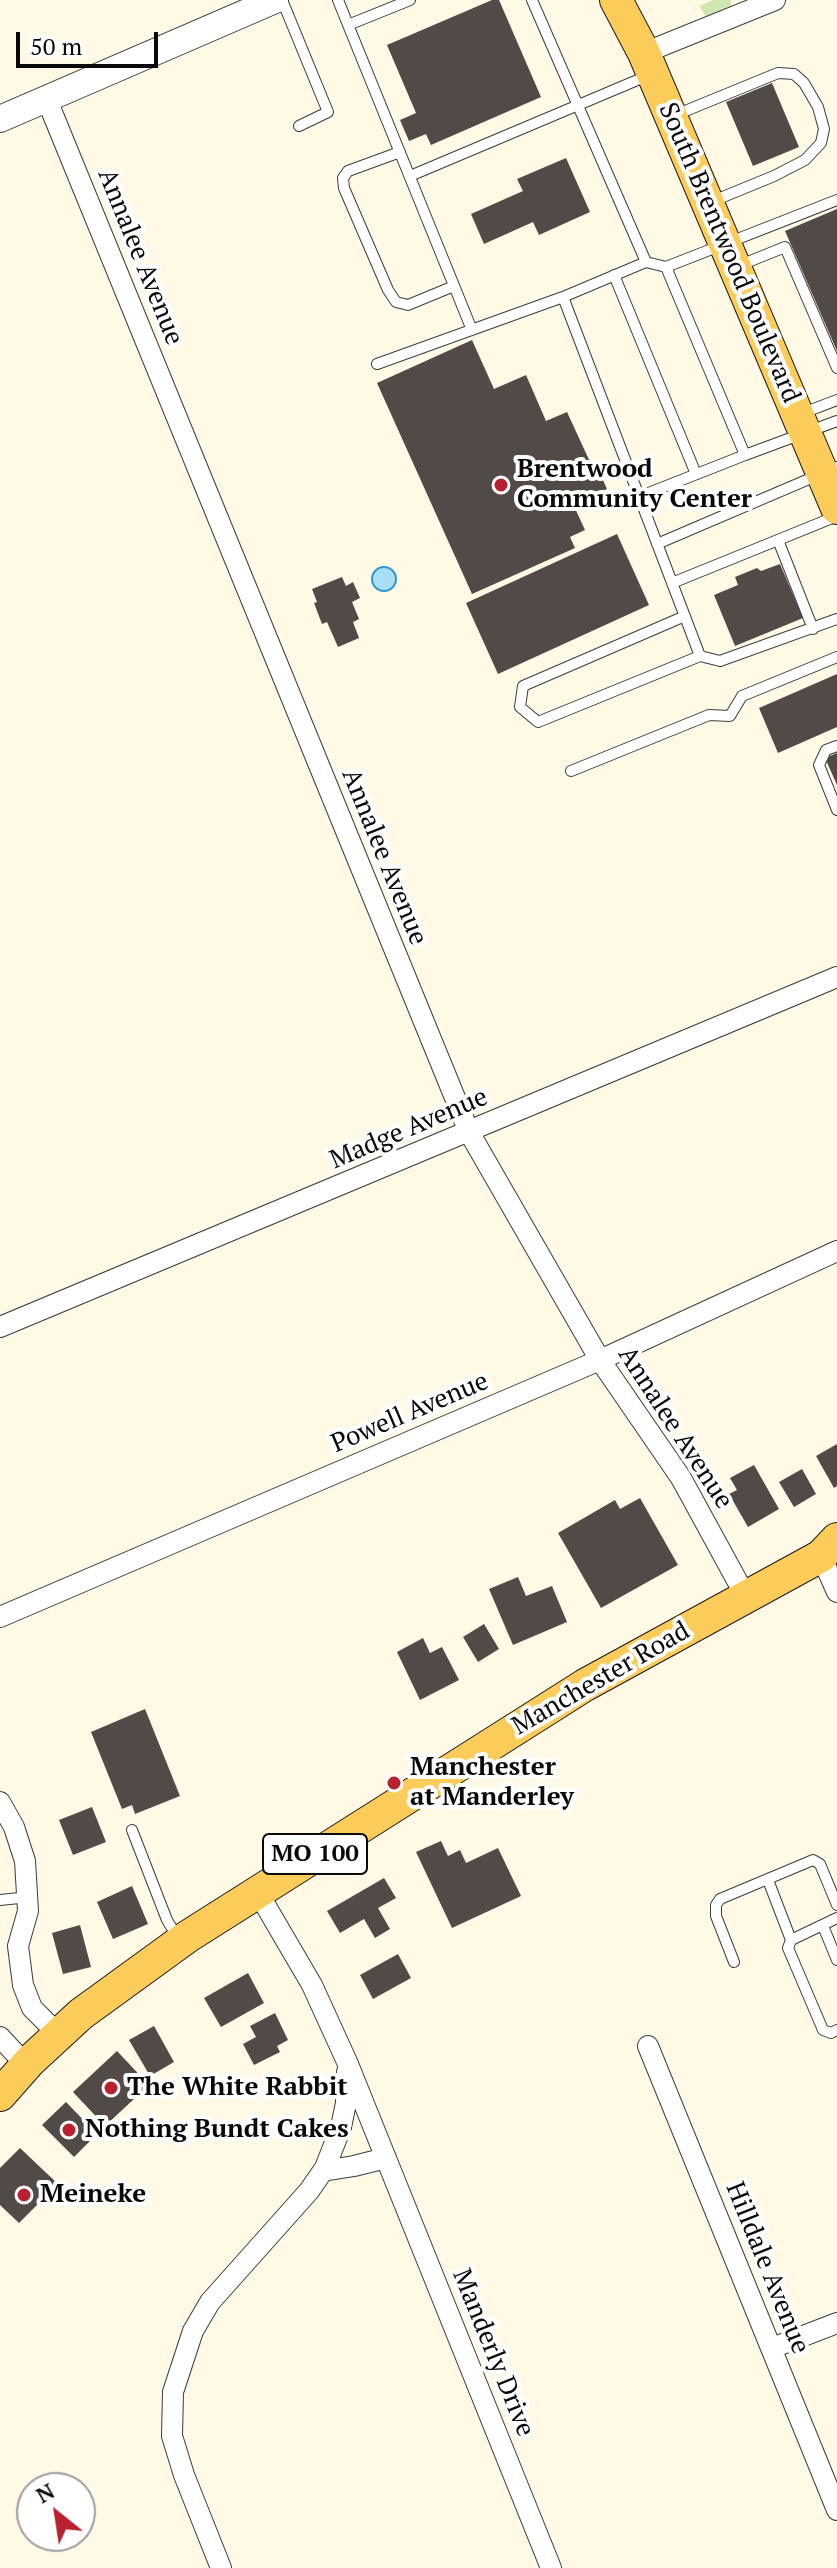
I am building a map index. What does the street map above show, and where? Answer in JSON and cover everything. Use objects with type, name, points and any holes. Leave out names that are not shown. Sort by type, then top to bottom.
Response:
[{"type":"main road","name":"South Brentwood Boulevard","points":[[616,0],[648,63],[801,424],[830,470],[837,508]]},
{"type":"main road","name":"Manchester Road","points":[[0,2095],[58,2034],[124,1980],[180,1941],[599,1677],[832,1549]]},
{"type":"street","points":[[0,119],[275,0]]},
{"type":"street","points":[[648,63],[775,0]]},
{"type":"street","name":"Annalee Avenue","points":[[47,100],[469,1132],[600,1360],[681,1478],[746,1597]]},
{"type":"street","name":"Madge Avenue","points":[[0,1327],[837,977]]},
{"type":"street","name":"Powell Avenue","points":[[0,1617],[600,1360],[837,1251]]},
{"type":"street","points":[[832,1549],[837,1592]]},
{"type":"street","points":[[0,1802],[14,1827],[25,1861],[28,1911],[18,1946],[23,1985],[32,2008],[58,2034]]},
{"type":"street","name":"Manderly Drive","points":[[257,1891],[312,1985],[348,2064],[551,2568]]},
{"type":"street","points":[[0,2037],[26,2065]]},
{"type":"street","name":"Hilldale Avenue","points":[[648,2046],[837,2510]]},
{"type":"street","points":[[221,2568],[172,2436],[173,2392],[193,2331],[210,2302],[309,2191],[323,2171],[341,2127],[348,2064]]},
{"type":"street","points":[[323,2171],[386,2158]]},
{"type":"street","points":[[772,2348],[837,2323]]},
{"type":"lane","points":[[282,0],[328,112],[299,126]]},
{"type":"lane","points":[[338,0],[472,330]]},
{"type":"lane","points":[[348,25],[410,0]]},
{"type":"lane","points":[[532,0],[646,262]]},
{"type":"lane","points":[[410,176],[579,105],[648,63]]},
{"type":"lane","points":[[671,117],[778,73],[794,74],[804,83],[818,107],[824,129],[821,143],[805,160],[708,203]]},
{"type":"lane","points":[[400,152],[348,171],[343,178],[344,188],[396,302],[408,305],[454,286]]},
{"type":"lane","points":[[730,256],[837,200]]},
{"type":"lane","points":[[377,364],[563,297],[646,262],[666,267],[785,247],[837,368]]},
{"type":"lane","points":[[666,267],[745,455]]},
{"type":"lane","points":[[614,275],[696,474]]},
{"type":"lane","points":[[563,297],[700,656]]},
{"type":"lane","points":[[641,496],[745,455],[837,400]]},
{"type":"lane","points":[[801,424],[837,421]]},
{"type":"lane","points":[[657,544],[830,470]]},
{"type":"lane","points":[[672,583],[837,516]]},
{"type":"lane","points":[[778,540],[813,629]]},
{"type":"lane","points":[[685,616],[523,686],[520,707],[538,722],[700,656],[720,661],[837,619]]},
{"type":"lane","points":[[571,771],[709,715],[730,716],[742,696],[837,657]]},
{"type":"lane","points":[[837,746],[826,750],[819,765],[837,810]]},
{"type":"lane","points":[[132,1830],[167,1920],[180,1941]]},
{"type":"lane","points":[[734,1962],[716,1916],[716,1905],[720,1899],[813,1860],[820,1864],[837,1905]]},
{"type":"lane","points":[[768,1880],[823,2030],[831,2033],[837,2030]]},
{"type":"lane","points":[[0,1900],[29,1897]]},
{"type":"lane","points":[[789,1944],[837,1918]]},
{"type":"lane","points":[[823,1926],[837,1960]]},
{"type":"green space","points":[[713,0],[731,0],[731,6],[706,17],[699,6]]},
{"type":"water","points":[[384,567],[392,571],[396,579],[392,587],[384,591],[376,587],[372,579],[376,571]]},
{"type":"building","points":[[492,0],[499,0],[541,97],[431,145],[426,134],[409,141],[400,120],[416,113],[387,45]]},
{"type":"building","points":[[772,83],[799,147],[753,166],[726,102]]},
{"type":"building","points":[[566,158],[590,212],[539,235],[533,222],[484,244],[471,214],[523,191],[517,179]]},
{"type":"building","points":[[837,209],[837,351],[785,231]]},
{"type":"building","points":[[472,340],[494,389],[526,375],[546,421],[567,412],[591,464],[595,462],[607,489],[573,504],[585,530],[570,537],[575,548],[472,594],[377,383]]},
{"type":"building","points":[[617,534],[649,605],[498,674],[466,603]]},
{"type":"building","points":[[780,564],[803,618],[735,646],[714,595],[738,585],[735,577],[757,568],[761,571]]},
{"type":"building","points":[[342,577],[346,586],[353,582],[360,598],[352,602],[359,619],[353,622],[359,638],[338,647],[327,622],[322,624],[312,589]]},
{"type":"building","points":[[837,674],[837,727],[778,753],[759,708]]},
{"type":"building","points":[[837,753],[837,785],[825,758]]},
{"type":"building","points":[[837,1444],[837,1486],[834,1488],[816,1456]]},
{"type":"building","points":[[754,1465],[779,1509],[748,1527],[729,1494],[737,1490],[730,1478]]},
{"type":"building","points":[[802,1469],[816,1494],[794,1507],[779,1482]]},
{"type":"building","points":[[640,1498],[678,1565],[601,1608],[558,1533],[615,1500],[620,1509]]},
{"type":"building","points":[[518,1577],[526,1596],[552,1586],[567,1622],[513,1645],[489,1589]]},
{"type":"building","points":[[484,1624],[499,1649],[478,1662],[463,1637]]},
{"type":"building","points":[[423,1638],[430,1653],[442,1647],[459,1680],[420,1700],[397,1652]]},
{"type":"building","points":[[145,1709],[180,1796],[135,1814],[132,1805],[122,1809],[91,1732]]},
{"type":"building","points":[[92,1807],[106,1842],[73,1855],[59,1820]]},
{"type":"building","points":[[441,1841],[448,1856],[460,1850],[466,1863],[498,1848],[521,1896],[452,1928],[416,1852]]},
{"type":"building","points":[[384,1878],[396,1898],[378,1908],[390,1929],[375,1938],[364,1919],[340,1933],[327,1911]]},
{"type":"building","points":[[132,1886],[148,1924],[113,1939],[97,1902]]},
{"type":"building","points":[[80,1925],[91,1967],[63,1974],[52,1933]]},
{"type":"building","points":[[398,1954],[411,1978],[373,1999],[360,1975]]},
{"type":"building","points":[[248,1973],[264,2003],[221,2027],[204,1998]]},
{"type":"building","points":[[275,2013],[288,2040],[277,2046],[280,2052],[254,2065],[243,2044],[256,2037],[250,2026]]},
{"type":"building","points":[[154,2026],[174,2062],[150,2076],[129,2040]]},
{"type":"building","name":"The White Rabbit","points":[[117,2051],[149,2085],[105,2126],[73,2092]]},
{"type":"building","name":"Nothing Bundt Cakes","points":[[66,2102],[97,2134],[74,2157],[42,2125]]},
{"type":"building","name":"Meineke","points":[[20,2148],[58,2184],[19,2223],[0,2205],[0,2168]]},
{"type":"place","name":"Brentwood Community Center","points":[[501,485]]},
{"type":"place","name":"Manchester at Manderley","points":[[394,1783]]},
{"type":"place","name":"The White Rabbit","points":[[111,2088]]},
{"type":"place","name":"Nothing Bundt Cakes","points":[[69,2130]]},
{"type":"place","name":"Meineke","points":[[24,2195]]}]
